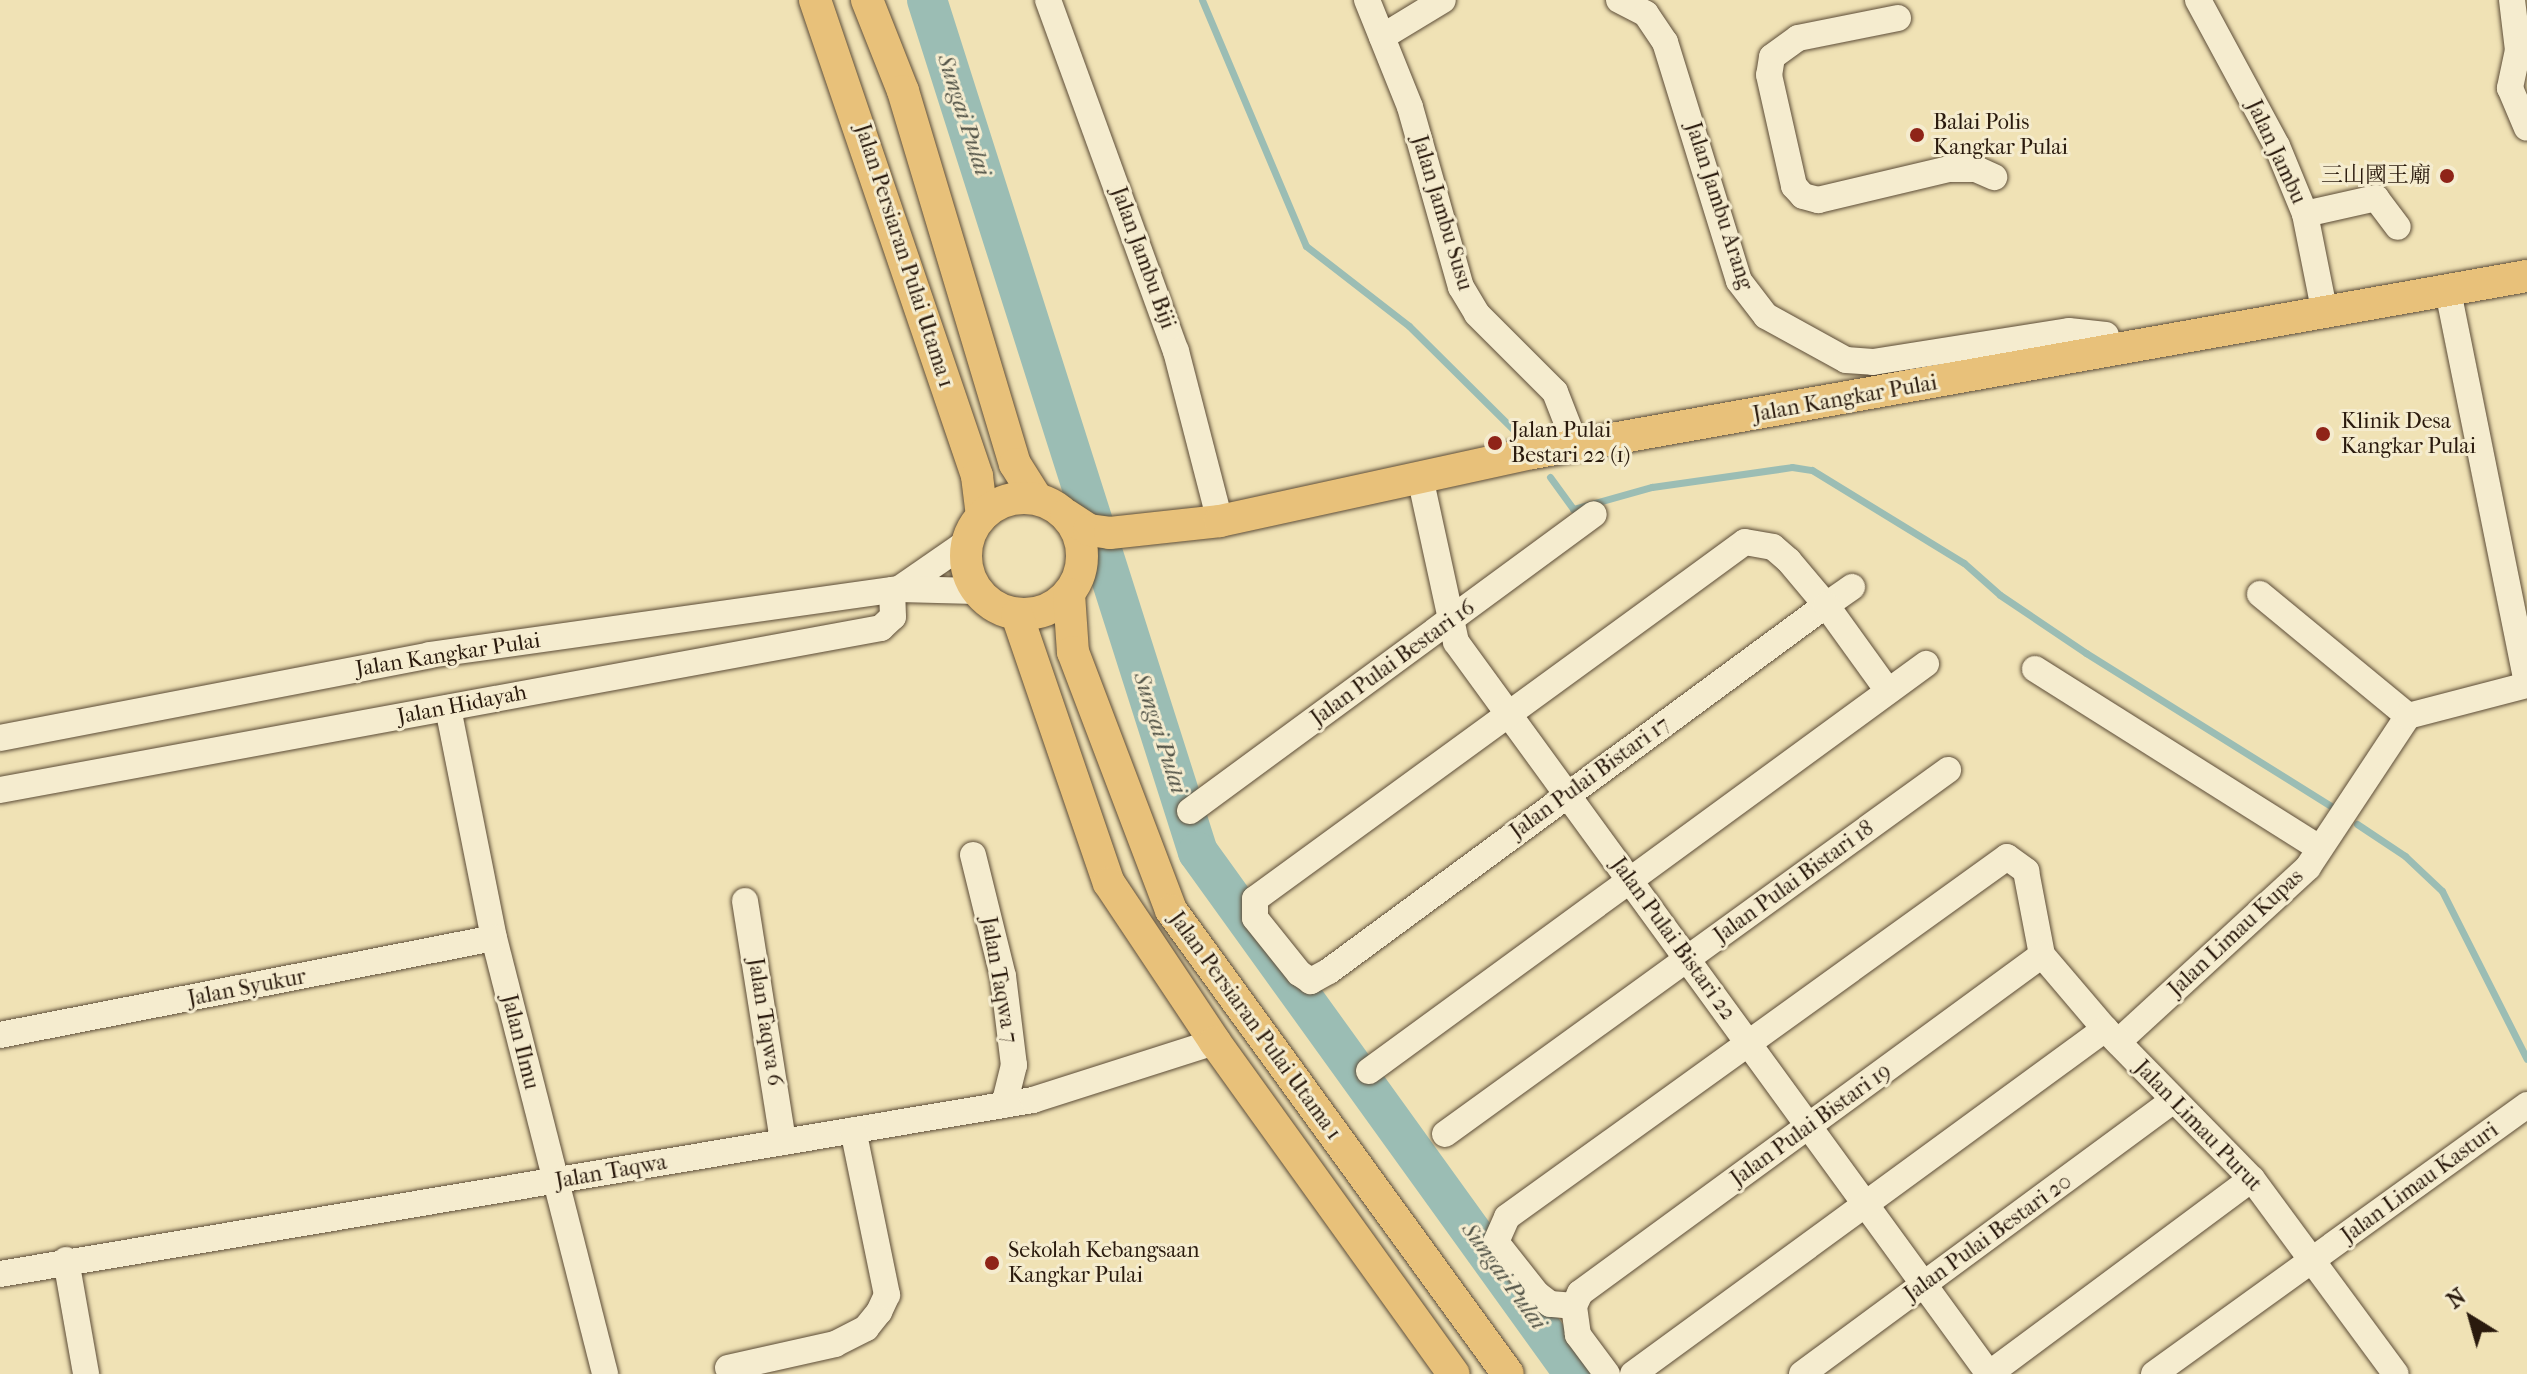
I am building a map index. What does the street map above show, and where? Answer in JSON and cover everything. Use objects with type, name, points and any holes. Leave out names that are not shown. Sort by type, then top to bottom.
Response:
[{"type":"main road","name":"Jalan Persiaran Pulai Utama 1","points":[[815,0],[977,476],[974,529]]},
{"type":"main road","name":"Jalan Persiaran Pulai Utama 1","points":[[867,0],[903,91],[1015,464],[1037,499]]},
{"type":"main road","name":"Jalan Kangkar Pulai","points":[[1090,552],[1165,529],[1220,521],[1576,446],[2527,276]]},
{"type":"main road","points":[[1037,499],[1090,552],[1054,607],[1017,615],[994,607],[976,591],[967,570],[974,529],[1007,500],[1037,499]]},
{"type":"main road","name":"Jalan Persiaran Pulai Utama 1","points":[[1090,552],[1073,652],[1171,910],[1508,1374]]},
{"type":"main road","name":"Jalan Persiaran Pulai Utama 1","points":[[1017,615],[1109,883],[1215,1042],[1454,1374]]},
{"type":"street","name":"Jalan Jambu Biji","points":[[1048,0],[1176,351],[1220,521]]},
{"type":"street","name":"Jalan Jambu Susu","points":[[1367,0],[1410,107],[1461,287],[1477,314],[1555,392],[1576,446]]},
{"type":"street","points":[[1382,37],[1443,0]]},
{"type":"street","name":"Jalan Jambu Arang","points":[[1619,0],[1646,14],[1665,42],[1739,281],[1766,316],[1846,360],[1873,362],[2069,331],[2106,335]]},
{"type":"street","name":"Jalan Jambu","points":[[2198,0],[2277,146],[2305,214],[2325,314]]},
{"type":"street","points":[[2512,0],[2518,50],[2510,88],[2527,128]]},
{"type":"street","points":[[1898,18],[1798,38],[1772,57],[1769,75],[1794,186],[1803,196],[1818,200],[1949,169],[1976,169],[1994,177]]},
{"type":"street","points":[[2305,214],[2376,198],[2398,227]]},
{"type":"street","points":[[2260,594],[2408,716],[2527,684],[2448,291]]},
{"type":"street","name":"Jalan Pulai Bistari 22","points":[[1420,477],[1456,642],[1569,793],[1989,1374]]},
{"type":"street","name":"Jalan Pulai Bestari 16","points":[[1190,811],[1594,514]]},
{"type":"street","name":"Jalan Kangkar Pulai","points":[[896,589],[974,529]]},
{"type":"street","points":[[1509,714],[1745,542],[1773,547],[1826,605],[1888,691]]},
{"type":"street","name":"Jalan Pulai Bistari 17","points":[[1509,714],[1255,899],[1255,918],[1299,973],[1311,981],[1329,971],[1852,587]]},
{"type":"street","name":"Jalan Kangkar Pulai","points":[[0,738],[429,655],[694,620],[896,589],[976,591]]},
{"type":"street","name":"Jalan Hidayah","points":[[0,790],[702,658],[881,628],[893,617],[896,589]]},
{"type":"street","points":[[694,620],[702,658]]},
{"type":"street","points":[[1369,1071],[1926,664]]},
{"type":"street","points":[[2035,669],[2319,848]]},
{"type":"street","name":"Jalan Ilmu","points":[[448,708],[494,938],[605,1374]]},
{"type":"street","name":"Jalan Limau Kupas","points":[[1633,1374],[1866,1206],[2112,1036],[2308,867],[2408,716]]},
{"type":"street","name":"Jalan Pulai Bistari 18","points":[[1445,1134],[1948,770]]},
{"type":"street","name":"Jalan Taqwa 7","points":[[973,855],[1003,976],[1014,1065],[1004,1105]]},
{"type":"street","name":"Jalan Limau Purut","points":[[1747,1043],[2007,857],[2026,871],[2042,955],[2112,1036],[2252,1179],[2396,1374]]},
{"type":"street","name":"Jalan Taqwa 6","points":[[745,901],[783,1142]]},
{"type":"street","name":"Jalan Syukur","points":[[0,1035],[494,938]]},
{"type":"street","name":"Jalan Pulai Bistari 19","points":[[1577,1299],[2042,955]]},
{"type":"street","name":"Jalan Taqwa","points":[[0,1274],[66,1260],[555,1182],[1004,1105],[1215,1042]]},
{"type":"street","points":[[1607,1374],[1578,1335],[1577,1299],[1550,1304],[1537,1294],[1496,1242],[1497,1230],[1507,1217],[1747,1043]]},
{"type":"street","name":"Jalan Pulai Bestari 20","points":[[1802,1374],[2174,1100]]},
{"type":"street","name":"Jalan Limau Kasturi","points":[[2154,1374],[2527,1105]]},
{"type":"street","points":[[728,1368],[835,1344],[866,1328],[879,1312],[887,1295],[853,1130]]},
{"type":"street","points":[[1989,1374],[2252,1179]]},
{"type":"street","points":[[66,1260],[86,1374]]},
{"type":"waterway","name":"Sungai Pulai","points":[[927,0],[1198,852],[1574,1374]]},
{"type":"waterway","points":[[1202,0],[1306,246],[1409,326],[1528,444]]},
{"type":"waterway","points":[[1550,477],[1573,509],[1652,487],[1792,467],[1812,470],[1964,563],[2000,595],[2086,653],[2334,808]]},
{"type":"waterway","points":[[2357,824],[2405,856],[2442,891],[2527,1059]]},
{"type":"place","name":"Balai Polis Kangkar Pulai","points":[[1917,135]]},
{"type":"place","name":"三山國王廟","points":[[2447,176]]},
{"type":"place","name":"Klinik Desa Kangkar Pulai","points":[[2323,434]]},
{"type":"place","name":"Jalan Pulai Bestari 22 (1)","points":[[1495,443]]},
{"type":"place","name":"Sekolah Kebangsaan Kangkar Pulai","points":[[992,1263]]}]
